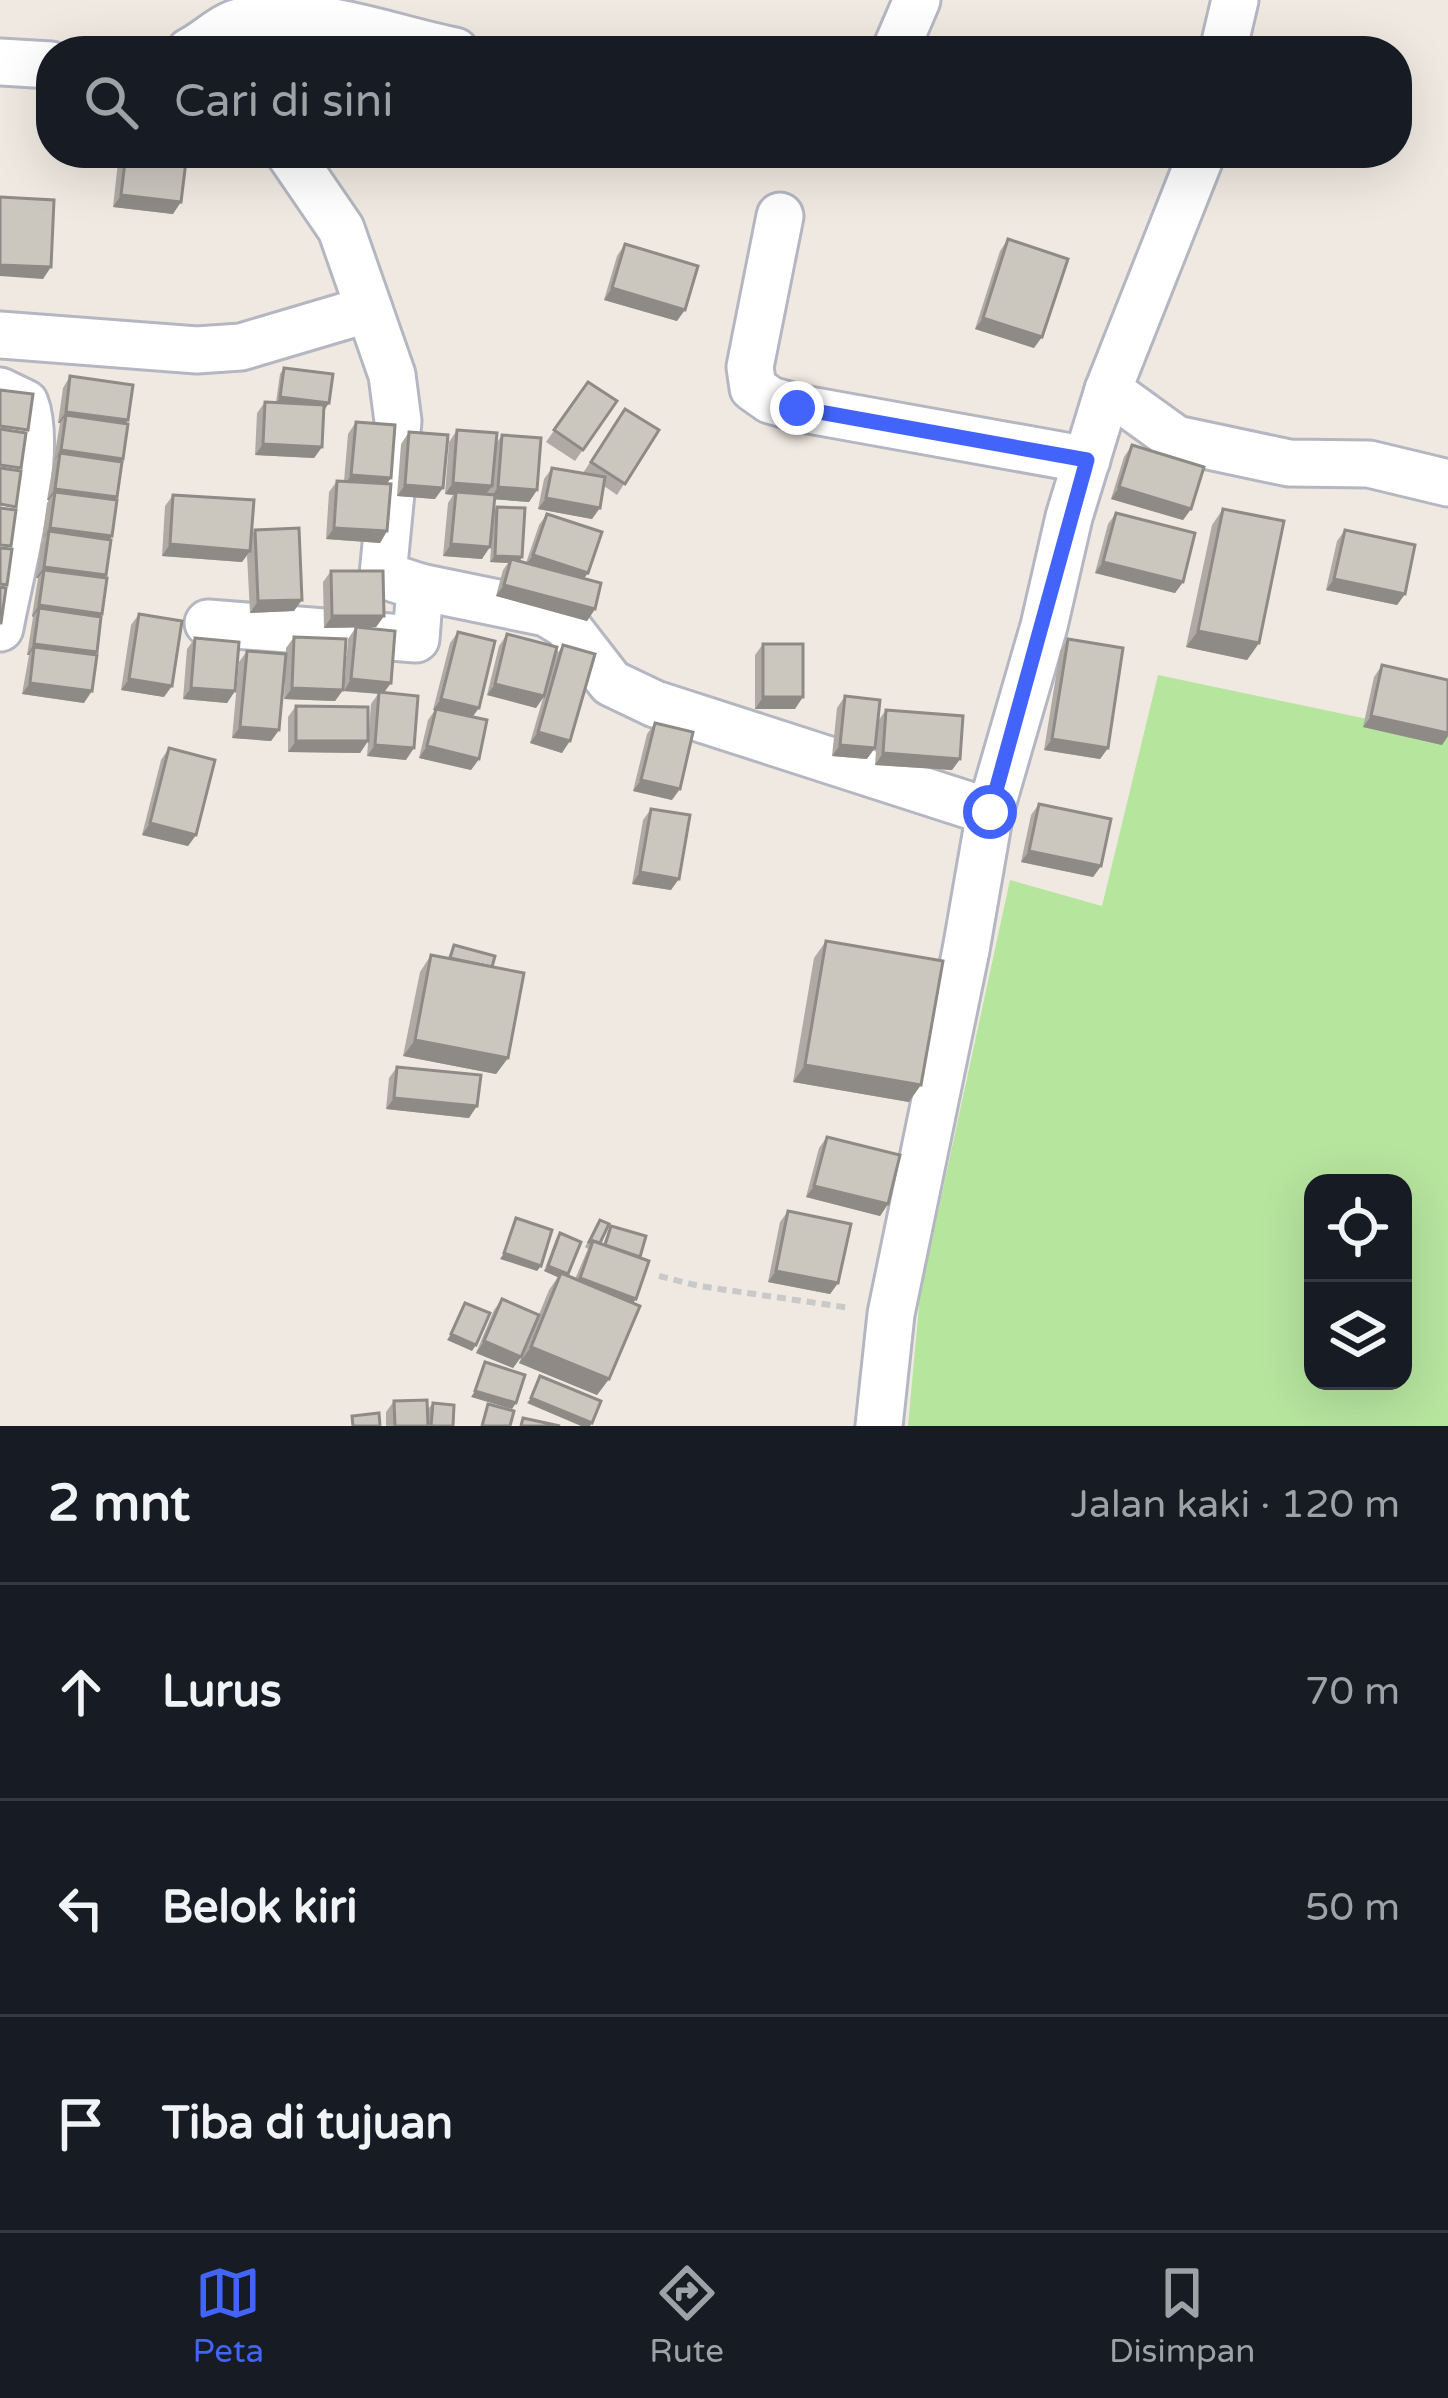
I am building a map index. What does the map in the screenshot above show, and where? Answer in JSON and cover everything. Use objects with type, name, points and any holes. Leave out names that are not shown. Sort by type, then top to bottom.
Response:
[{"type":"street","points":[[901,36],[917,0]]},
{"type":"street","points":[[1226,36],[1235,0]]},
{"type":"street","points":[[217,36],[236,23],[326,9],[409,36]]},
{"type":"street","points":[[0,62],[36,64]]},
{"type":"street","points":[[299,168],[341,229],[392,375],[398,421],[383,575],[546,613],[566,625],[611,683],[655,704],[990,812]]},
{"type":"street","points":[[879,1426],[891,1314],[990,812],[1108,390],[1196,168]]},
{"type":"street","points":[[779,216],[750,367],[754,388],[770,400],[797,408],[1087,460]]},
{"type":"street","points":[[0,335],[197,350],[241,347],[369,309]]},
{"type":"street","points":[[1108,390],[1176,439],[1289,464],[1370,464],[1448,483]]},
{"type":"street","points":[[0,391],[25,403],[32,421],[31,453],[0,628]]},
{"type":"street","points":[[208,622],[416,639],[420,587]]},
{"type":"path","points":[[659,1276],[891,1314]]},
{"type":"green space","points":[[1158,675],[1448,736],[1448,1426],[908,1426],[920,1295],[1010,880],[1102,906]]},
{"type":"building","points":[[124,168],[185,168],[181,202],[121,195]]},
{"type":"building","points":[[0,197],[54,200],[51,267],[0,265]]},
{"type":"building","points":[[1008,239],[1068,259],[1042,337],[983,318]]},
{"type":"building","points":[[625,244],[698,266],[685,310],[612,288]]},
{"type":"building","points":[[284,368],[333,374],[329,403],[280,397]]},
{"type":"building","points":[[70,376],[133,385],[128,420],[66,412]]},
{"type":"building","points":[[588,382],[617,401],[583,450],[554,430]]},
{"type":"building","points":[[0,390],[33,394],[28,430],[0,426]]},
{"type":"building","points":[[265,402],[324,405],[322,447],[263,444]]},
{"type":"building","points":[[625,409],[659,430],[625,484],[591,462]]},
{"type":"building","points":[[66,415],[128,424],[123,459],[61,450]]},
{"type":"building","points":[[356,422],[395,425],[391,478],[351,475]]},
{"type":"building","points":[[0,429],[26,433],[21,468],[0,465]]},
{"type":"building","points":[[457,430],[497,433],[492,486],[453,483]]},
{"type":"building","points":[[409,432],[448,435],[443,488],[405,485]]},
{"type":"building","points":[[502,435],[541,438],[537,490],[498,487]]},
{"type":"building","points":[[1132,445],[1204,467],[1191,509],[1119,487]]},
{"type":"building","points":[[60,453],[122,462],[117,497],[55,489]]},
{"type":"building","points":[[0,468],[21,471],[16,507],[0,504]]},
{"type":"building","points":[[552,468],[605,477],[600,508],[546,498]]},
{"type":"building","points":[[337,481],[391,484],[387,531],[334,528]]},
{"type":"building","points":[[55,492],[117,500],[112,536],[50,528]]},
{"type":"building","points":[[456,492],[495,495],[490,547],[451,544]]},
{"type":"building","points":[[173,495],[254,500],[250,551],[170,544]]},
{"type":"building","points":[[497,507],[525,508],[522,557],[495,556]]},
{"type":"building","points":[[0,508],[16,510],[11,546],[0,545]]},
{"type":"building","points":[[1223,509],[1284,521],[1259,643],[1198,631]]},
{"type":"building","points":[[1116,513],[1195,533],[1183,582],[1103,562]]},
{"type":"building","points":[[547,514],[602,532],[588,573],[533,555]]},
{"type":"building","points":[[299,528],[302,600],[258,601],[255,530]]},
{"type":"building","points":[[1345,530],[1415,545],[1405,594],[1334,579]]},
{"type":"building","points":[[49,531],[111,540],[106,575],[44,567]]},
{"type":"building","points":[[0,548],[12,549],[7,585],[0,584]]},
{"type":"building","points":[[511,559],[601,583],[595,609],[504,585]]},
{"type":"building","points":[[44,570],[107,578],[102,614],[39,605]]},
{"type":"building","points":[[331,571],[383,571],[384,616],[332,616]]},
{"type":"building","points":[[0,587],[6,588],[1,623],[0,623]]},
{"type":"building","points":[[39,608],[101,617],[97,652],[34,644]]},
{"type":"building","points":[[139,614],[182,621],[172,686],[129,679]]},
{"type":"building","points":[[356,627],[395,631],[391,683],[351,679]]},
{"type":"building","points":[[458,632],[495,641],[479,708],[441,699]]},
{"type":"building","points":[[507,634],[557,647],[544,696],[495,684]]},
{"type":"building","points":[[294,637],[346,639],[343,690],[292,688]]},
{"type":"building","points":[[195,638],[239,642],[235,691],[191,688]]},
{"type":"building","points":[[1068,639],[1123,648],[1108,748],[1052,739]]},
{"type":"building","points":[[763,644],[803,644],[803,697],[763,697]]},
{"type":"building","points":[[563,645],[595,654],[570,741],[538,732]]},
{"type":"building","points":[[34,647],[97,655],[92,691],[30,683]]},
{"type":"building","points":[[247,651],[286,654],[279,730],[240,727]]},
{"type":"building","points":[[1382,665],[1448,680],[1448,733],[1371,716]]},
{"type":"building","points":[[379,692],[418,696],[414,748],[375,745]]},
{"type":"building","points":[[845,696],[880,700],[875,748],[840,745]]},
{"type":"building","points":[[296,706],[368,707],[368,741],[296,741]]},
{"type":"building","points":[[436,709],[487,720],[479,759],[427,746]]},
{"type":"building","points":[[886,710],[963,716],[960,759],[883,753]]},
{"type":"building","points":[[655,723],[693,732],[680,789],[641,780]]},
{"type":"building","points":[[169,748],[215,760],[196,835],[150,823]]},
{"type":"building","points":[[1039,804],[1111,819],[1101,866],[1029,851]]},
{"type":"building","points":[[651,809],[690,815],[679,879],[640,872]]},
{"type":"building","points":[[826,941],[943,961],[921,1085],[805,1065]]},
{"type":"building","points":[[454,945],[495,956],[492,967],[450,958]]},
{"type":"building","points":[[431,955],[524,973],[508,1058],[415,1040]]},
{"type":"building","points":[[397,1067],[481,1075],[477,1106],[394,1098]]},
{"type":"building","points":[[827,1137],[900,1155],[888,1204],[814,1186]]},
{"type":"building","points":[[788,1211],[851,1224],[838,1283],[776,1271]]},
{"type":"building","points":[[516,1218],[552,1230],[541,1266],[504,1253]]},
{"type":"building","points":[[600,1220],[609,1224],[600,1243],[589,1242]]},
{"type":"building","points":[[611,1226],[646,1236],[640,1257],[605,1245]]},
{"type":"building","points":[[560,1233],[581,1242],[568,1274],[548,1266]]},
{"type":"building","points":[[593,1241],[649,1261],[636,1299],[580,1278]]},
{"type":"building","points":[[561,1273],[640,1306],[609,1379],[531,1347]]},
{"type":"building","points":[[502,1299],[539,1315],[521,1357],[484,1341]]},
{"type":"building","points":[[465,1303],[490,1313],[476,1345],[451,1334]]},
{"type":"building","points":[[485,1362],[525,1375],[516,1403],[475,1391]]},
{"type":"building","points":[[540,1376],[601,1401],[592,1423],[531,1398]]},
{"type":"building","points":[[427,1400],[428,1426],[395,1426],[394,1401]]},
{"type":"building","points":[[433,1403],[454,1405],[453,1426],[431,1426]]},
{"type":"building","points":[[488,1404],[514,1411],[510,1426],[482,1426]]},
{"type":"building","points":[[379,1413],[380,1426],[353,1426],[352,1416]]},
{"type":"building","points":[[523,1418],[560,1426],[521,1426]]},
{"type":"route","points":[[797,408],[1087,460],[990,812]]}]
